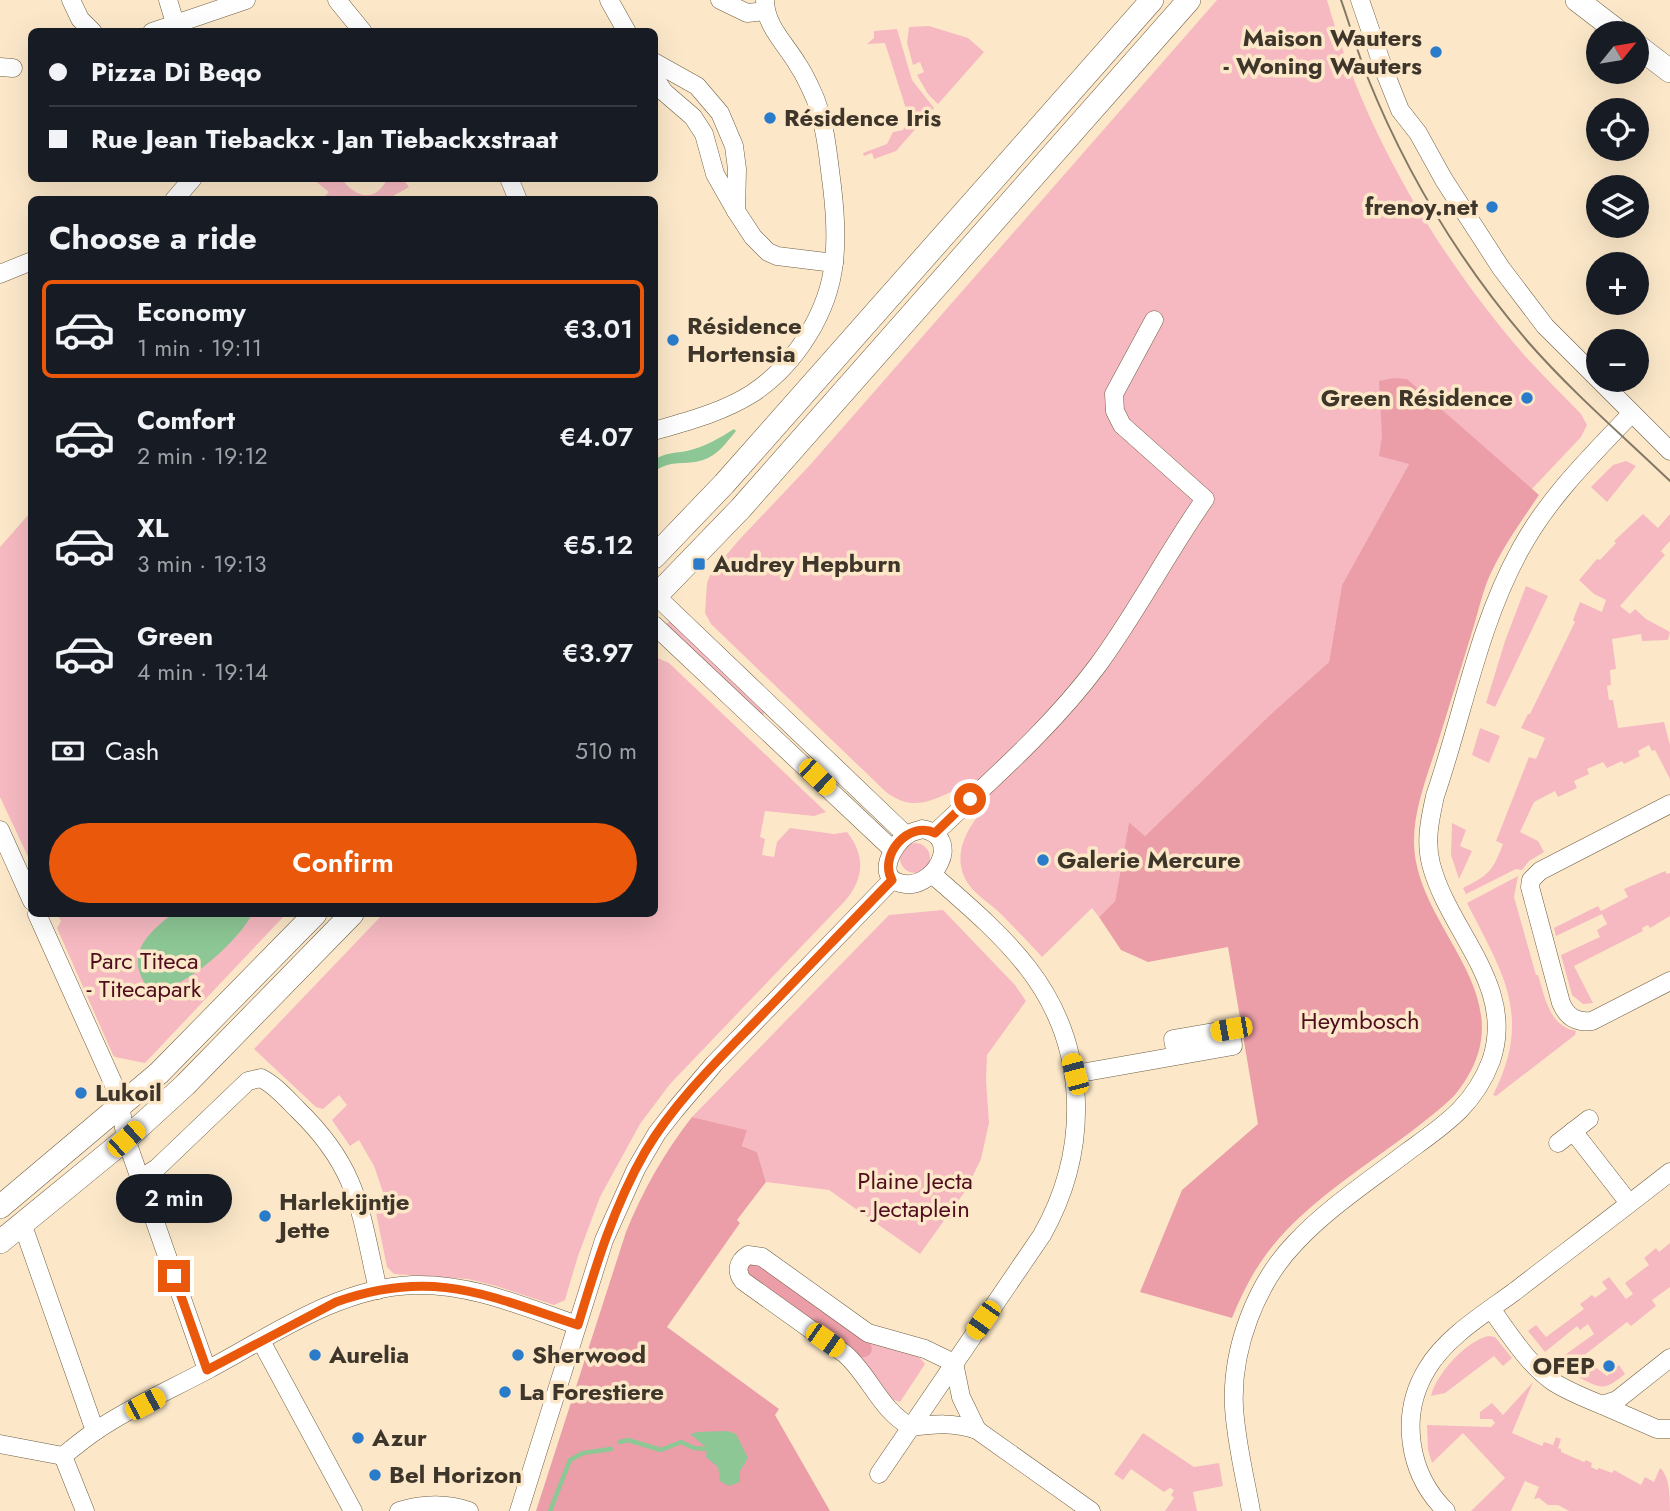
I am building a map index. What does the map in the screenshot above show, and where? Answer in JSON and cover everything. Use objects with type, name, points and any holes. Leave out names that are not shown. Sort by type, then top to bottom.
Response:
[{"type":"main road","points":[[658,553],[733,474],[1152,0]]},
{"type":"main road","points":[[658,593],[741,508],[1189,0]]},
{"type":"main road","points":[[1577,0],[1604,21]]},
{"type":"main road","points":[[1649,56],[1670,71]]},
{"type":"main road","points":[[0,1207],[182,1051],[312,917]]},
{"type":"main road","points":[[0,1242],[126,1139],[185,1085],[349,917]]},
{"type":"street","points":[[71,0],[80,19],[89,28]]},
{"type":"street","points":[[168,0],[175,23]]},
{"type":"street","points":[[162,28],[246,0]]},
{"type":"street","points":[[337,0],[360,28]]},
{"type":"street","points":[[609,0],[625,28]]},
{"type":"street","points":[[658,430],[721,410],[754,392],[773,377],[791,358],[817,319],[834,263],[833,199],[820,112],[799,65],[773,28],[765,5],[747,13],[720,0]]},
{"type":"street","points":[[1360,0],[1400,110],[1418,133],[1472,227],[1545,326],[1670,451]]},
{"type":"street","points":[[658,64],[697,86],[714,102],[727,124],[736,157],[736,211]]},
{"type":"street","points":[[658,83],[664,92],[693,117],[704,134],[715,174],[753,237],[768,252],[777,256],[834,263]]},
{"type":"street","points":[[177,196],[190,182]]},
{"type":"street","points":[[0,274],[28,263]]},
{"type":"street","points":[[935,833],[1044,728],[1082,685],[1112,645],[1205,499],[1118,418],[1114,394],[1154,320]]},
{"type":"street","points":[[1251,1511],[1236,1430],[1235,1382],[1243,1339],[1262,1291],[1282,1258],[1307,1230],[1464,1107],[1484,1077],[1494,1051],[1496,1012],[1490,985],[1431,866],[1428,827],[1434,796],[1493,611],[1515,558],[1552,502],[1631,414]]},
{"type":"street","points":[[658,599],[906,835]]},
{"type":"street","points":[[658,629],[893,850]]},
{"type":"street","points":[[1670,804],[1540,871],[1531,880],[1530,887],[1561,1003],[1569,1016],[1584,1022],[1592,1021],[1670,981]]},
{"type":"street","points":[[0,830],[28,892]]},
{"type":"street","points":[[922,830],[935,833],[943,849],[942,857],[932,874],[915,883],[898,883],[892,880],[887,865],[893,850],[906,835],[922,830]]},
{"type":"street","points":[[879,1474],[1042,1235],[1059,1201],[1076,1139],[1078,1113],[1075,1074],[1056,1014],[1029,969],[932,874]]},
{"type":"street","points":[[519,1511],[604,1240],[621,1199],[657,1133],[715,1064],[892,880]]},
{"type":"street","points":[[38,917],[116,1088],[126,1139],[207,1370]]},
{"type":"street","points":[[1075,1074],[1176,1055]]},
{"type":"street","points":[[140,1179],[157,1168],[248,1082],[256,1078],[265,1081],[314,1126],[344,1166],[356,1196],[378,1290]]},
{"type":"street","points":[[1558,1143],[1589,1119]]},
{"type":"street","points":[[1573,1131],[1629,1203]]},
{"type":"street","points":[[1446,1511],[1426,1486],[1415,1460],[1410,1429],[1414,1398],[1436,1357],[1491,1309],[1670,1172]]},
{"type":"street","points":[[22,1223],[95,1431]]},
{"type":"street","points":[[954,1363],[925,1349],[867,1333],[762,1257],[752,1254],[740,1262],[738,1272],[743,1282],[851,1359],[887,1409],[900,1421],[911,1427],[944,1422],[977,1430],[1091,1511]]},
{"type":"street","points":[[0,1444],[63,1456],[95,1431],[261,1341],[336,1302],[378,1290],[415,1285],[468,1290],[578,1325]]},
{"type":"street","points":[[1491,1309],[1522,1350],[1551,1380],[1569,1391],[1657,1429],[1670,1429]]},
{"type":"street","points":[[261,1341],[353,1511]]},
{"type":"street","points":[[1602,1405],[1617,1400],[1670,1359]]},
{"type":"street","points":[[954,1363],[961,1397],[977,1430]]},
{"type":"street","points":[[63,1456],[85,1511]]},
{"type":"street","points":[[399,1511],[429,1506],[469,1511]]},
{"type":"green space","points":[[1217,0],[1327,0],[1361,97],[1406,189],[1433,233],[1492,317],[1581,414],[1587,425],[1581,437],[1531,490],[1408,380],[1409,464],[1342,585],[1329,662],[1272,713],[1145,836],[1129,822],[1115,901],[1099,917],[1092,908],[1042,957],[1001,914],[972,889],[964,876],[960,858],[964,840],[978,816],[951,792],[934,799],[911,803],[886,792],[711,624],[705,613],[707,583],[711,573],[739,540],[810,465]]},
{"type":"green space","points":[[929,26],[968,38],[984,52],[938,104],[928,94],[917,75],[924,72],[920,62],[913,65],[907,43],[909,27]]},
{"type":"green space","points":[[897,29],[912,80],[934,108],[896,151],[874,159],[872,153],[864,156],[863,153],[887,144],[893,132],[903,130],[909,118],[885,43],[867,44],[874,38],[874,31]]},
{"type":"green space","points":[[317,182],[344,182],[359,194],[365,195],[377,192],[385,182],[405,182],[409,187],[393,196],[325,196],[329,192]]},
{"type":"green space","name":"Heymbosch","points":[[1407,379],[1539,495],[1504,548],[1487,582],[1416,815],[1414,841],[1419,874],[1477,996],[1482,1028],[1476,1061],[1454,1096],[1407,1135],[1330,1191],[1284,1233],[1255,1271],[1232,1318],[1140,1292],[1182,1190],[1258,1124],[1228,947],[1148,962],[1121,950],[1099,917],[1115,901],[1129,822],[1145,836],[1272,713],[1329,662],[1342,585],[1409,464],[1379,456],[1382,436],[1379,381]]},
{"type":"green space","points":[[1626,461],[1636,466],[1607,502],[1591,487],[1613,465]]},
{"type":"green space","points":[[1643,514],[1658,528],[1670,514],[1670,541],[1661,551],[1665,555],[1620,606],[1630,614],[1635,609],[1646,619],[1670,632],[1668,640],[1642,641],[1641,634],[1612,639],[1616,669],[1610,670],[1611,685],[1607,686],[1609,700],[1613,700],[1618,728],[1664,722],[1670,745],[1670,779],[1655,750],[1652,751],[1649,745],[1638,751],[1640,756],[1624,764],[1622,761],[1607,768],[1603,762],[1587,769],[1589,774],[1574,781],[1577,788],[1558,797],[1555,791],[1534,802],[1520,832],[1538,841],[1544,852],[1529,861],[1522,870],[1516,869],[1466,894],[1463,888],[1485,875],[1496,861],[1503,844],[1496,841],[1529,757],[1536,759],[1545,738],[1521,728],[1575,622],[1573,620],[1580,602],[1602,612],[1606,600],[1594,594],[1579,580]]},
{"type":"green space","points":[[28,515],[28,857],[0,797],[0,547]]},
{"type":"green space","points":[[1526,586],[1548,596],[1495,707],[1486,703]]},
{"type":"green space","points":[[671,620],[765,711],[764,714],[761,715],[665,625]]},
{"type":"green space","points":[[658,658],[669,663],[826,812],[814,816],[765,811],[760,837],[765,839],[762,855],[774,857],[777,842],[790,828],[834,834],[847,832],[860,859],[859,877],[851,894],[670,1084],[640,1124],[600,1197],[565,1300],[554,1305],[468,1279],[394,1274],[387,1267],[373,1198],[384,1195],[374,1166],[359,1140],[350,1146],[332,1120],[347,1105],[339,1095],[323,1109],[316,1107],[254,1049],[380,917],[658,917]]},
{"type":"green space","points":[[1480,728],[1500,736],[1489,763],[1472,755]]},
{"type":"green space","points":[[1452,823],[1466,830],[1460,846],[1472,851],[1459,879],[1451,855]]},
{"type":"green space","points":[[915,843],[926,847],[930,858],[926,869],[915,873],[904,869],[900,858],[904,847]]},
{"type":"green space","points":[[1665,871],[1670,873],[1670,916],[1650,928],[1648,925],[1642,928],[1643,931],[1574,966],[1593,1003],[1583,1004],[1572,995],[1561,955],[1600,937],[1597,930],[1607,924],[1602,914],[1556,936],[1554,928],[1598,906],[1601,911],[1628,897],[1624,889]]},
{"type":"green space","points":[[1518,876],[1514,897],[1536,975],[1554,1017],[1567,1028],[1576,1031],[1575,1035],[1496,1096],[1493,1095],[1505,1067],[1511,1042],[1512,1018],[1502,974],[1467,903]]},
{"type":"green space","name":"Plaine Jecta - Jectaplein","points":[[943,910],[1015,985],[1026,1001],[987,1055],[989,1123],[981,1159],[966,1190],[920,1254],[829,1190],[766,1182],[757,1152],[742,1146],[747,1130],[692,1117],[889,915]]},
{"type":"green space","name":"Parc Titeca - Titecapark","points":[[59,917],[283,917],[145,1063],[113,1055],[57,928],[61,921]]},
{"type":"green space","points":[[692,1117],[747,1130],[742,1146],[757,1152],[766,1182],[737,1220],[740,1223],[667,1327],[779,1409],[775,1415],[830,1511],[536,1511],[626,1232],[655,1172]]},
{"type":"green space","points":[[1670,1243],[1670,1287],[1652,1300],[1656,1306],[1631,1326],[1627,1322],[1565,1370],[1555,1362],[1594,1334],[1588,1324],[1580,1330],[1577,1326],[1545,1352],[1528,1331],[1536,1325],[1546,1337],[1584,1309],[1580,1304],[1607,1289],[1602,1282],[1609,1277],[1626,1299],[1633,1294],[1625,1283],[1649,1265],[1644,1258],[1656,1248],[1659,1252]]},
{"type":"green space","points":[[753,1261],[870,1343],[870,1354],[859,1357],[748,1277],[745,1268]]},
{"type":"green space","points":[[1489,1336],[1495,1337],[1512,1358],[1503,1366],[1494,1356],[1445,1393],[1431,1396],[1439,1378],[1454,1359],[1471,1344]]},
{"type":"green space","points":[[870,1343],[908,1351],[925,1364],[900,1402],[888,1398],[859,1357]]},
{"type":"green space","points":[[1619,1365],[1625,1374],[1607,1386],[1598,1386],[1578,1377],[1594,1366],[1607,1376]]},
{"type":"green space","points":[[1533,1382],[1512,1433],[1542,1446],[1544,1442],[1553,1445],[1556,1437],[1561,1439],[1558,1448],[1561,1452],[1592,1463],[1591,1467],[1597,1470],[1599,1468],[1612,1473],[1614,1470],[1641,1485],[1645,1477],[1654,1482],[1660,1468],[1668,1482],[1670,1511],[1569,1511],[1558,1505],[1548,1505],[1539,1498],[1534,1499],[1539,1487],[1525,1481],[1511,1511],[1471,1511],[1505,1478],[1463,1433],[1432,1463],[1428,1450],[1427,1425],[1491,1427],[1495,1423],[1492,1419],[1480,1419],[1480,1412],[1492,1403],[1503,1415]]},
{"type":"green space","points":[[1143,1433],[1194,1467],[1219,1463],[1223,1486],[1193,1492],[1197,1511],[1165,1511],[1174,1498],[1171,1495],[1174,1490],[1170,1488],[1164,1492],[1131,1469],[1123,1480],[1114,1474]]},
{"type":"shaded area","points":[[734,429],[736,431],[708,458],[658,469],[658,458],[700,447]]},
{"type":"shaded area","points":[[168,917],[250,917],[211,961],[182,981],[169,987],[154,989],[147,986],[142,979],[138,957],[145,940]]},
{"type":"shaded area","points":[[727,1431],[736,1434],[748,1458],[740,1471],[740,1482],[729,1486],[720,1481],[718,1467],[706,1457],[707,1448],[690,1434]]},
{"type":"waterway","points":[[620,1442],[628,1440],[661,1450],[681,1442],[694,1448],[707,1449]]},
{"type":"waterway","points":[[550,1511],[570,1460],[583,1453],[611,1449]]},
{"type":"tram line","points":[[1341,0],[1363,67],[1399,148],[1437,216],[1480,282],[1545,361],[1670,481]]},
{"type":"place","name":"Maison Wauters - Woning Wauters","points":[[1436,52]]},
{"type":"place","name":"Résidence Iris","points":[[770,118]]},
{"type":"place","name":"frenoy.net","points":[[1492,207]]},
{"type":"place","name":"Résidence Hortensia","points":[[673,340]]},
{"type":"place","name":"Green Résidence","points":[[1527,398]]},
{"type":"place","name":"Audrey Hepburn","points":[[699,564]]},
{"type":"place","name":"Galerie Mercure","points":[[1043,860]]},
{"type":"place","name":"Lukoil","points":[[81,1093]]},
{"type":"place","name":"Harlekijntje Jette","points":[[265,1216]]},
{"type":"place","name":"Aurelia","points":[[315,1355]]},
{"type":"place","name":"Sherwood","points":[[518,1355]]},
{"type":"place","name":"OFEP","points":[[1609,1366]]},
{"type":"place","name":"La Forestiere","points":[[505,1392]]},
{"type":"place","name":"Azur","points":[[358,1438]]},
{"type":"place","name":"Bel Horizon","points":[[375,1475]]},
{"type":"route","points":[[174,1276],[207,1370],[336,1302],[396,1287],[454,1287],[491,1296],[578,1325],[604,1240],[621,1199],[657,1133],[715,1064],[892,880],[887,865],[899,842],[914,831],[935,833],[970,799]]}]
